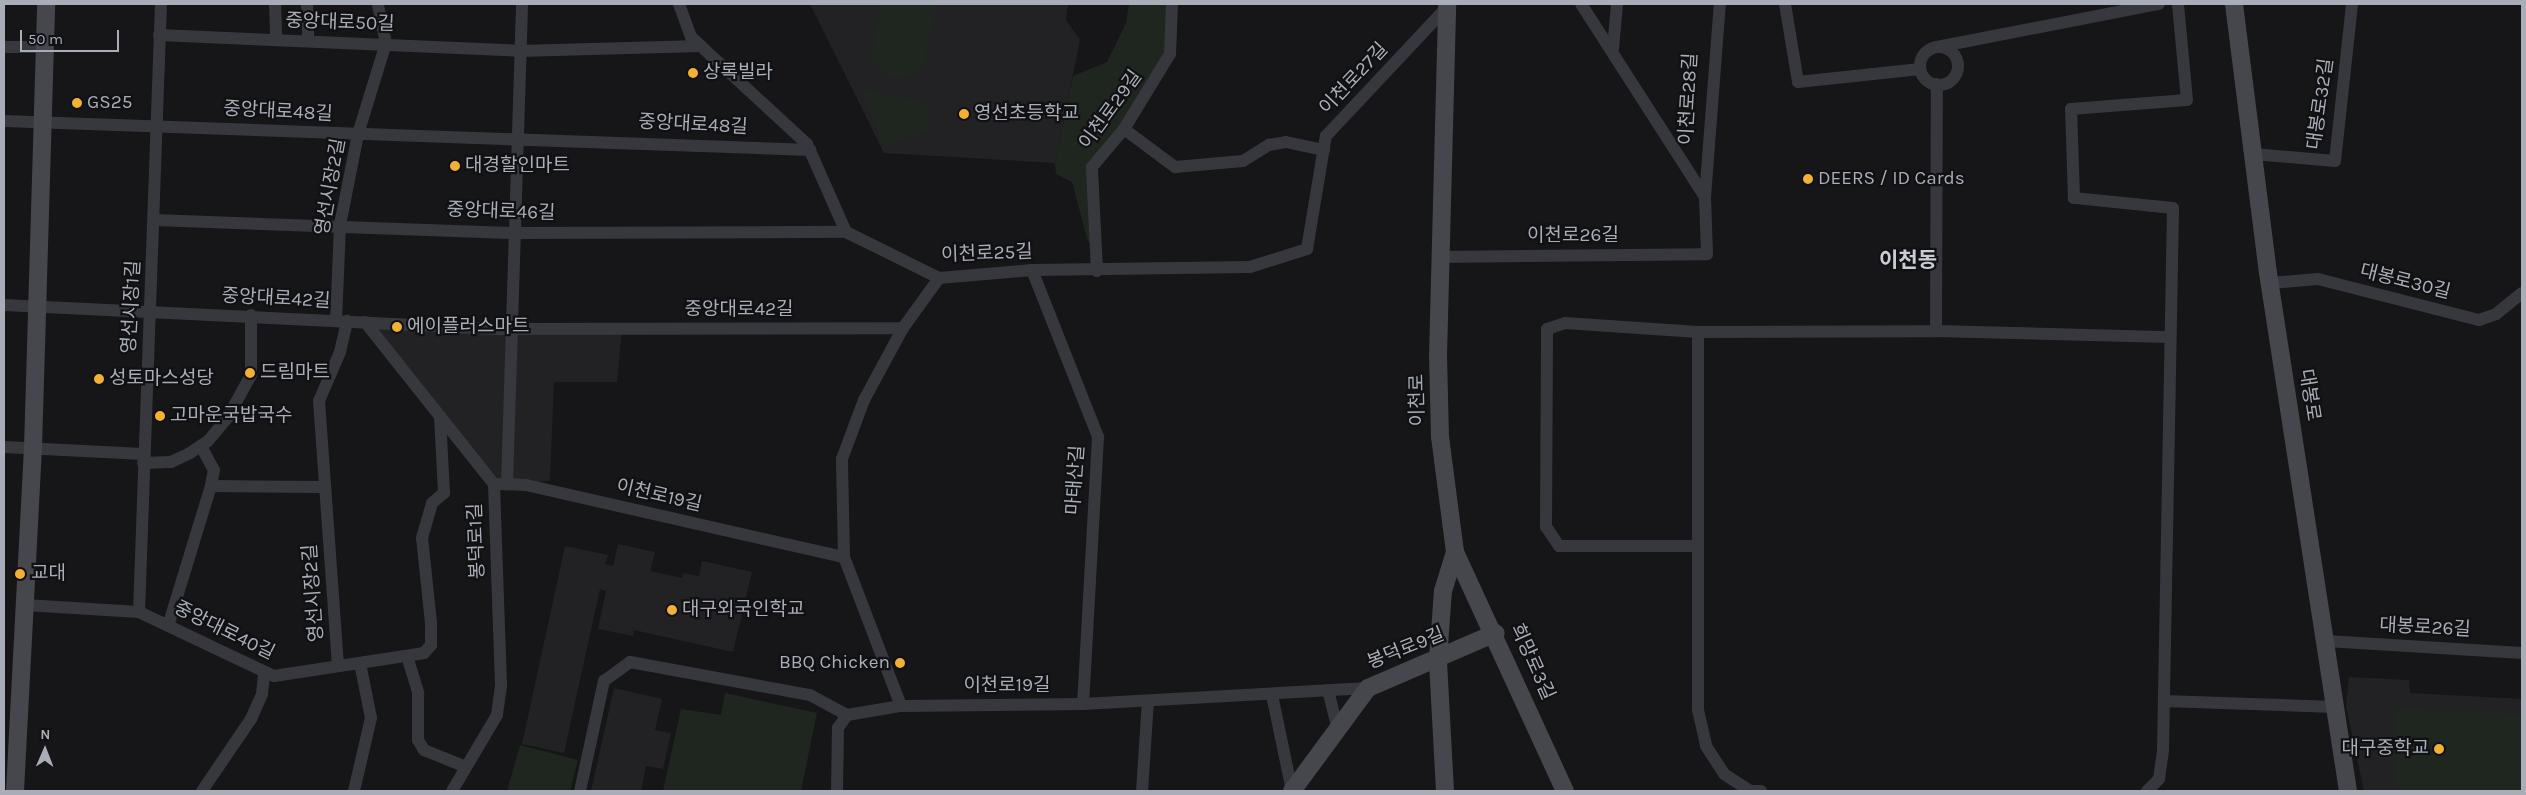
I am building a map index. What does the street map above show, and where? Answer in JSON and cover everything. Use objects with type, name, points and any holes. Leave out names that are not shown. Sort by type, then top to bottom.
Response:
[{"type":"main road","points":[[15,791],[33,448],[43,48],[46,4]]},
{"type":"main road","name":"대봉로","points":[[2234,4],[2270,283],[2348,791]]},
{"type":"main road","name":"이천로","points":[[1445,791],[1438,660],[1443,591],[1455,552],[1440,437],[1439,257],[1448,5]]},
{"type":"main road","name":"희망로3길","points":[[1455,552],[1496,633],[1565,791]]},
{"type":"main road","name":"봉덕로9길","points":[[1292,791],[1337,726],[1368,688],[1438,660],[1496,633]]},
{"type":"street","name":"영선시장1길","points":[[139,612],[143,459],[152,313],[161,4]]},
{"type":"street","points":[[275,4],[276,39]]},
{"type":"street","points":[[307,4],[308,40]]},
{"type":"street","name":"영선시장2길","points":[[338,666],[319,401],[340,352],[342,321],[340,225],[358,134],[386,43],[378,4]]},
{"type":"street","points":[[500,484],[513,329],[515,137],[522,4]]},
{"type":"street","points":[[679,4],[691,37],[810,150],[846,232]]},
{"type":"street","name":"이천로29길","points":[[1097,271],[1092,167],[1124,129],[1170,54],[1172,4]]},
{"type":"street","name":"이천로28길","points":[[1581,4],[1613,49],[1705,197]]},
{"type":"street","points":[[1613,49],[1617,4]]},
{"type":"street","name":"이천로28길","points":[[1707,254],[1705,197],[1720,4]]},
{"type":"street","points":[[1785,4],[1798,82],[1920,69]]},
{"type":"street","points":[[1937,47],[1954,54],[1958,66],[1954,77],[1937,84],[1926,80],[1920,69],[1922,57],[1937,47],[2158,4]]},
{"type":"street","points":[[2146,791],[2159,779],[2164,701],[2173,208],[2074,198],[2072,110],[2187,100],[2178,4]]},
{"type":"street","name":"대봉로32길","points":[[2253,154],[2335,161],[2352,4]]},
{"type":"street","name":"이천로27길","points":[[1307,250],[1326,136],[1448,5]]},
{"type":"street","name":"중앙대로50길","points":[[159,35],[386,43],[519,51],[701,46]]},
{"type":"street","points":[[4,47],[43,48]]},
{"type":"street","points":[[1936,330],[1937,84]]},
{"type":"street","name":"중앙대로48길","points":[[4,121],[156,125],[358,134],[515,137],[810,150]]},
{"type":"street","points":[[1124,129],[1175,168],[1243,161],[1269,145],[1286,142],[1324,150]]},
{"type":"street","name":"중앙대로46길","points":[[154,220],[340,225],[515,233],[846,232]]},
{"type":"street","name":"이천로25길","points":[[846,232],[939,278],[1032,270],[1097,271],[1250,267],[1307,250]]},
{"type":"street","name":"이천로26길","points":[[1439,257],[1707,254]]},
{"type":"street","name":"마태산길","points":[[1032,270],[1098,437],[1084,704]]},
{"type":"street","points":[[901,706],[844,557],[842,459],[849,433],[903,328],[939,278]]},
{"type":"street","name":"대봉로30길","points":[[2270,283],[2318,279],[2479,320],[2496,314],[2522,293]]},
{"type":"street","name":"중앙대로42길","points":[[4,305],[152,313],[251,315],[513,329],[903,328]]},
{"type":"street","points":[[4,447],[33,448],[171,462],[201,446],[228,417],[251,375],[251,315]]},
{"type":"street","name":"봉덕로1길","points":[[365,322],[440,416],[500,484],[502,686],[496,715],[452,791]]},
{"type":"street","points":[[1696,546],[1559,546],[1546,527],[1547,330],[1565,323],[1698,332],[1936,330],[2170,338]]},
{"type":"street","points":[[1698,332],[1696,546],[1698,710],[1706,746],[1724,774],[1750,791],[1761,791]]},
{"type":"street","name":"중앙대로40길","points":[[25,605],[139,612],[169,623],[264,674],[296,675],[338,666],[424,653],[431,645],[422,538],[432,503],[444,492],[440,416]]},
{"type":"street","points":[[169,623],[214,470],[201,446]]},
{"type":"street","name":"이천로19길","points":[[500,484],[526,485],[844,557]]},
{"type":"street","points":[[210,486],[325,486]]},
{"type":"street","name":"대봉로26길","points":[[2326,641],[2522,653]]},
{"type":"street","points":[[407,656],[418,694],[418,740],[424,750],[466,767]]},
{"type":"street","points":[[580,791],[604,681],[630,662],[810,695],[847,715],[838,728],[837,791]]},
{"type":"street","points":[[354,791],[371,718],[360,663]]},
{"type":"street","points":[[202,791],[251,719],[262,694],[264,674]]},
{"type":"street","name":"이천로19길","points":[[847,715],[901,706],[1084,704],[1272,695],[1368,688]]},
{"type":"street","points":[[1328,690],[1337,726]]},
{"type":"street","points":[[1272,695],[1292,791]]},
{"type":"street","points":[[1142,791],[1148,701]]},
{"type":"street","points":[[2164,701],[2334,707]]},
{"type":"shaded area","name":"영선초등학교","points":[[810,4],[1068,4],[1066,20],[1080,40],[1055,163],[884,153]]},
{"type":"shaded area","points":[[881,4],[937,4],[924,66],[917,75],[895,79],[874,68],[870,57]]},
{"type":"shaded area","points":[[1129,4],[1172,4],[1170,54],[1092,167],[1097,242],[1088,242],[1072,182],[1056,174],[1055,163],[1073,76],[1107,62],[1126,23]]},
{"type":"shaded area","points":[[861,89],[931,104],[926,124],[931,129],[883,145]]},
{"type":"shaded area","points":[[365,322],[622,329],[617,382],[554,382],[550,481],[494,484]]},
{"type":"shaded area","points":[[618,544],[655,552],[650,571],[682,578],[683,573],[699,576],[702,561],[752,572],[733,652],[634,630],[633,636],[598,629],[606,591],[600,589],[564,753],[522,744],[565,546],[608,555],[605,564],[613,566]]},
{"type":"shaded area","name":"대구중학교","points":[[2349,677],[2409,680],[2410,693],[2522,699],[2522,791],[2364,791],[2346,706]]},
{"type":"shaded area","points":[[614,688],[662,699],[655,730],[671,733],[663,769],[646,766],[641,791],[591,791]]},
{"type":"shaded area","points":[[725,693],[817,713],[801,791],[663,791],[681,709],[721,715]]},
{"type":"shaded area","points":[[2395,707],[2522,715],[2522,791],[2395,791]]},
{"type":"shaded area","points":[[520,745],[578,760],[570,791],[507,791]]},
{"type":"place","name":"상록빌라","points":[[693,73]]},
{"type":"place","name":"GS25","points":[[77,103]]},
{"type":"place","name":"영선초등학교","points":[[964,114]]},
{"type":"place","name":"대경할인마트","points":[[455,166]]},
{"type":"place","name":"DEERS / ID Cards","points":[[1808,179]]},
{"type":"place","name":"에이플러스마트","points":[[397,327]]},
{"type":"place","name":"드림마트","points":[[250,373]]},
{"type":"place","name":"성토마스성당","points":[[99,379]]},
{"type":"place","name":"고마운국밥국수","points":[[160,416]]},
{"type":"place","name":"교대","points":[[20,574]]},
{"type":"place","name":"대구외국인학교","points":[[672,610]]},
{"type":"place","name":"BBQ Chicken","points":[[900,663]]},
{"type":"place","name":"대구중학교","points":[[2439,749]]},
{"type":"district","name":"이천동","points":[[1908,260]]}]
